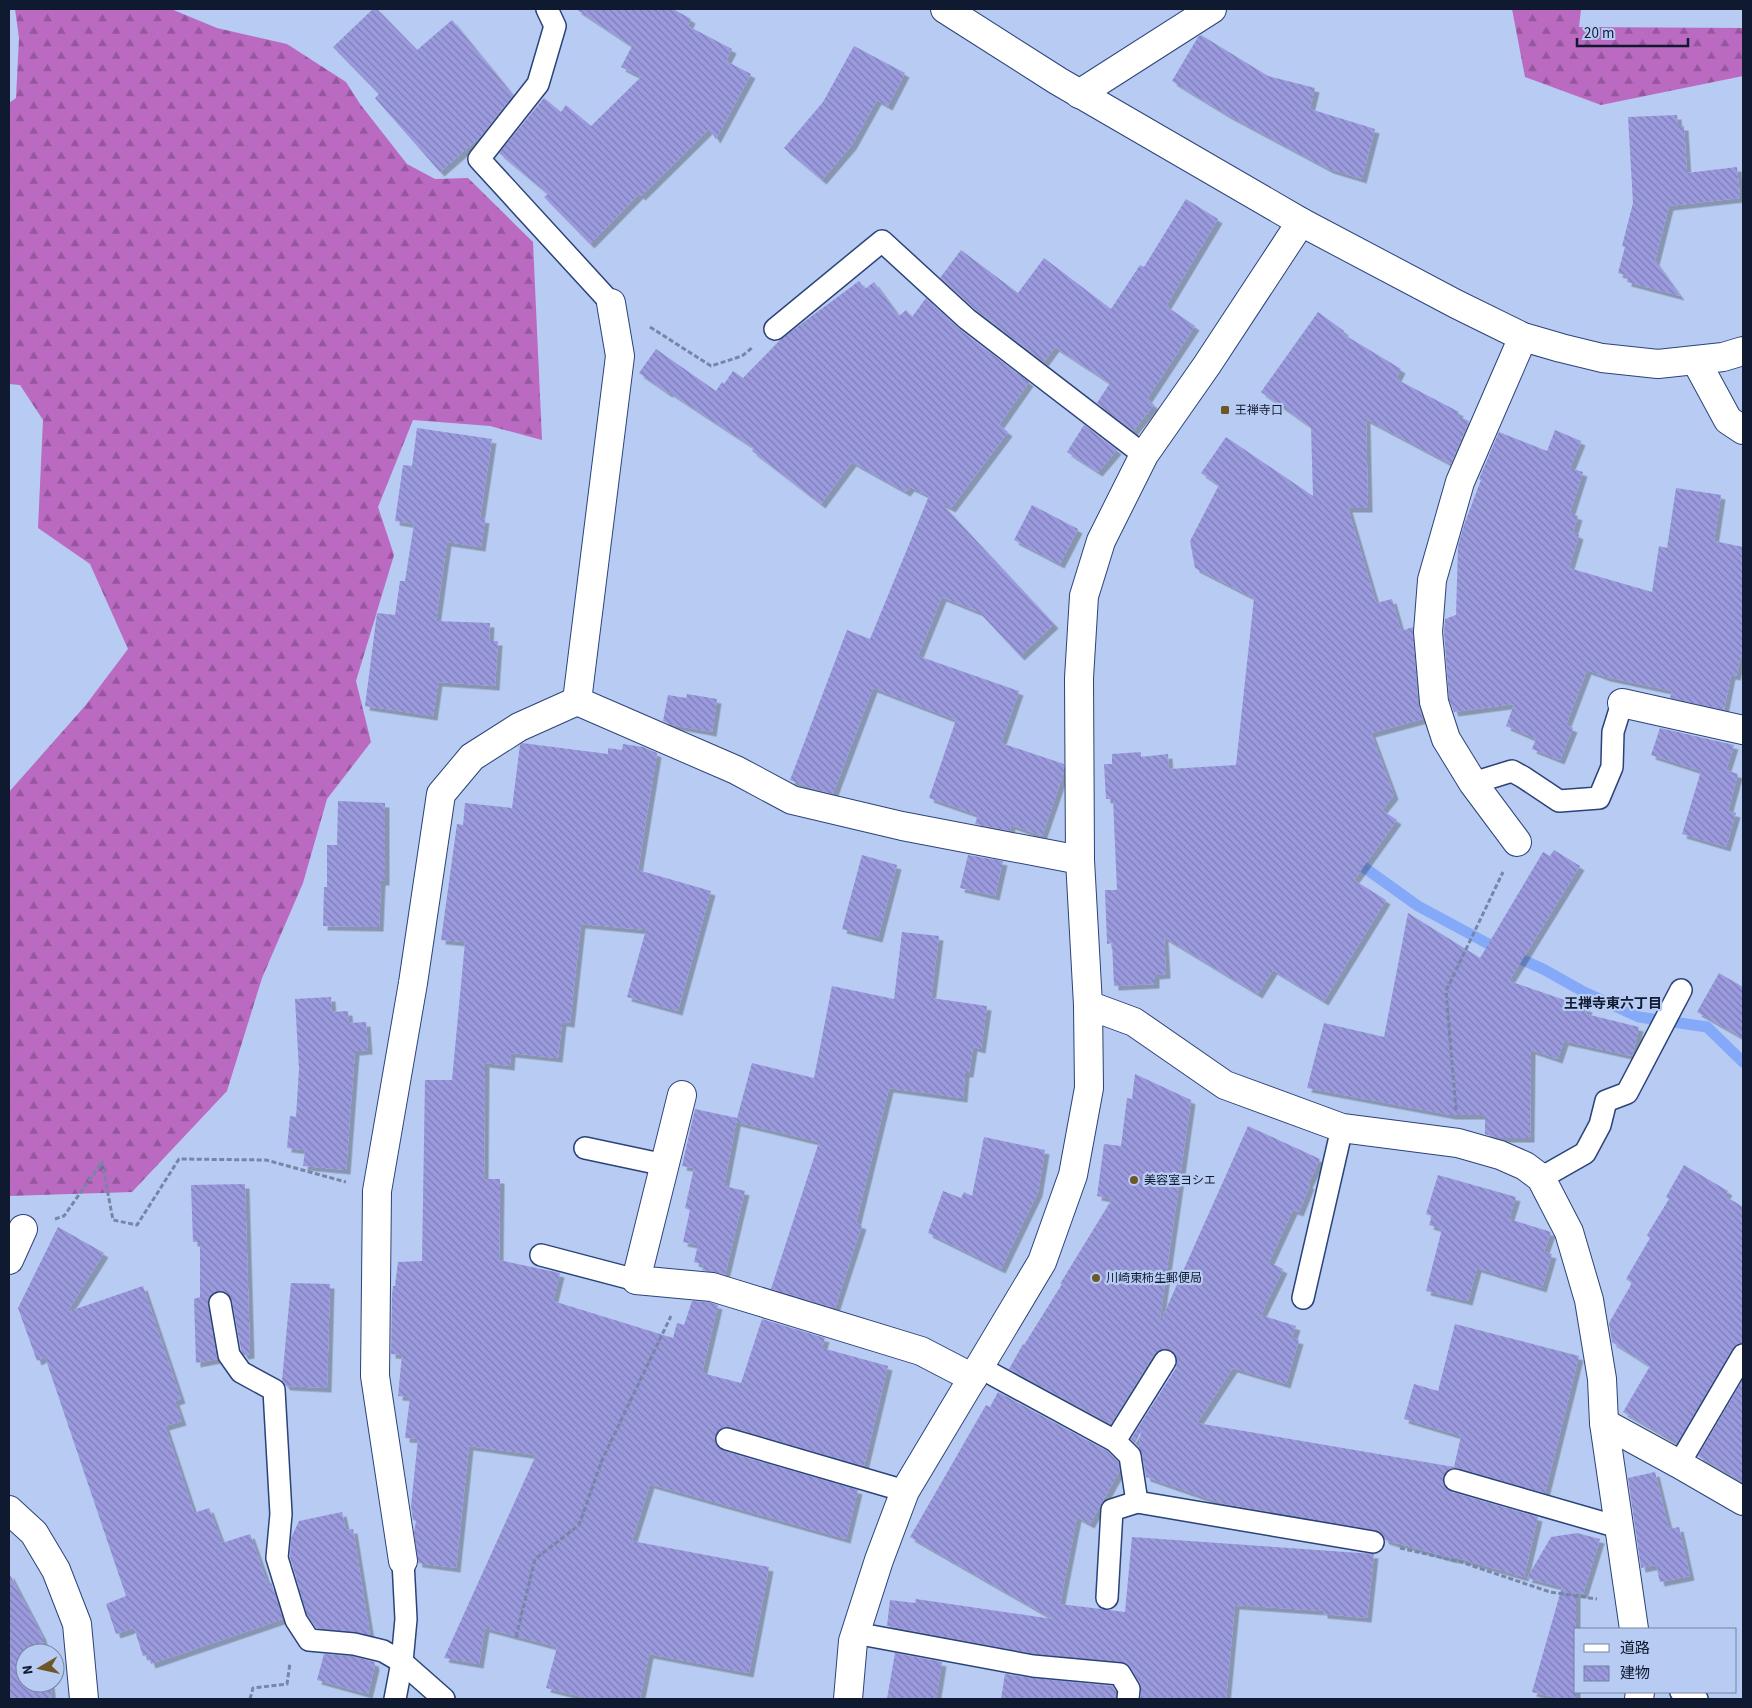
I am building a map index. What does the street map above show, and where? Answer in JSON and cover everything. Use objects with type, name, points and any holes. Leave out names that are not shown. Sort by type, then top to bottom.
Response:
[{"type":"street","points":[[945,9],[1079,94],[1301,222],[1456,304],[1523,337],[1602,358],[1658,364],[1723,357],[1743,351]]},
{"type":"street","points":[[1079,94],[1212,9]]},
{"type":"street","points":[[848,1699],[855,1633],[879,1560],[905,1491],[1042,1262],[1073,1175],[1089,1088],[1088,1005],[1080,860],[1079,678],[1084,596],[1101,541],[1144,455],[1207,365],[1301,222]]},
{"type":"street","points":[[577,701],[620,356],[611,303]]},
{"type":"street","points":[[1517,842],[1473,783],[1446,739],[1434,702],[1428,632],[1432,580],[1460,482],[1523,337]]},
{"type":"street","points":[[1696,360],[1728,420],[1743,430]]},
{"type":"street","points":[[403,1560],[375,1376],[377,1191],[413,983],[441,794],[472,757],[519,727],[577,701],[736,770],[792,800],[902,826],[1080,860]]},
{"type":"street","points":[[1622,703],[1743,730]]},
{"type":"street","points":[[1088,1005],[1134,1022],[1225,1085],[1342,1128],[1458,1143],[1500,1154],[1525,1166],[1541,1178],[1569,1232],[1589,1300],[1602,1379],[1604,1423],[1632,1617]]},
{"type":"street","points":[[682,1095],[636,1280],[712,1288],[920,1351],[976,1373]]},
{"type":"street","points":[[9,1260],[23,1229]]},
{"type":"street","points":[[1604,1423],[1743,1501]]},
{"type":"street","points":[[9,1510],[34,1533],[56,1570],[77,1624],[84,1699]]},
{"type":"lane","points":[[547,9],[555,26],[538,84],[478,159],[611,303]]},
{"type":"lane","points":[[775,329],[882,241],[967,319],[1144,455]]},
{"type":"lane","points":[[1473,783],[1512,772],[1559,800],[1599,798],[1612,767],[1612,732],[1622,703]]},
{"type":"lane","points":[[1541,1178],[1585,1153],[1600,1125],[1606,1101],[1627,1093],[1681,990]]},
{"type":"lane","points":[[1303,1298],[1342,1128]]},
{"type":"lane","points":[[585,1148],[665,1165]]},
{"type":"lane","points":[[541,1255],[636,1280]]},
{"type":"lane","points":[[220,1303],[229,1355],[241,1372],[274,1390],[281,1514],[277,1558],[296,1620],[309,1640],[354,1644],[383,1651],[402,1662],[444,1699]]},
{"type":"lane","points":[[1679,1464],[1743,1355]]},
{"type":"lane","points":[[1115,1441],[1165,1361]]},
{"type":"lane","points":[[976,1373],[1115,1441],[1130,1456],[1137,1502]]},
{"type":"lane","points":[[727,1439],[905,1491]]},
{"type":"lane","points":[[1456,1480],[1618,1527]]},
{"type":"lane","points":[[1107,1598],[1112,1510],[1137,1502],[1373,1542]]},
{"type":"lane","points":[[395,1699],[402,1662],[406,1619],[403,1560]]},
{"type":"lane","points":[[855,1633],[1033,1666],[1120,1674],[1129,1690],[1128,1699]]},
{"type":"lane","points":[[1683,1693],[1697,1699]]},
{"type":"path","points":[[611,303],[711,366],[742,356],[775,329]]},
{"type":"path","points":[[1458,1143],[1446,991],[1517,842]]},
{"type":"path","points":[[23,1229],[64,1216],[102,1162],[113,1220],[137,1226],[179,1159],[266,1160],[377,1191]]},
{"type":"path","points":[[516,1637],[535,1559],[578,1525],[602,1460],[687,1284]]},
{"type":"path","points":[[1373,1542],[1461,1562],[1632,1617]]},
{"type":"path","points":[[250,1699],[253,1688],[287,1684],[296,1620]]},
{"type":"green space","points":[[15,9],[171,9],[217,28],[287,44],[346,82],[360,104],[407,164],[435,179],[468,178],[533,242],[542,440],[490,426],[413,420],[378,507],[394,555],[356,681],[371,742],[327,799],[303,883],[262,978],[227,1091],[132,1192],[9,1196],[9,792],[85,706],[128,649],[90,564],[38,528],[43,420],[20,385],[9,384],[9,103],[16,98],[19,38]]},
{"type":"green space","points":[[1512,9],[1581,9],[1579,27],[1743,28],[1743,76],[1601,105],[1525,77]]},
{"type":"building","points":[[373,9],[377,9],[417,50],[452,20],[513,95],[480,137],[440,172],[375,98],[379,94],[333,47]]},
{"type":"building","points":[[576,9],[673,9],[691,19],[688,26],[732,49],[726,61],[751,74],[716,139],[709,129],[641,196],[639,194],[590,244],[544,197],[548,194],[499,153],[544,98],[561,112],[566,105],[591,126],[641,77],[621,67],[632,46]]},
{"type":"building","points":[[1201,35],[1268,76],[1315,88],[1310,109],[1375,129],[1362,179],[1329,169],[1226,114],[1172,81]]},
{"type":"building","points":[[854,46],[905,73],[888,106],[877,100],[852,145],[822,180],[784,148],[823,102]]},
{"type":"building","points":[[1677,115],[1678,126],[1684,126],[1687,173],[1737,167],[1740,198],[1669,206],[1655,261],[1680,296],[1627,282],[1628,276],[1618,273],[1625,247],[1622,246],[1633,203],[1628,117]]},
{"type":"building","points":[[1186,199],[1218,219],[1166,306],[1195,326],[1147,399],[1154,405],[1133,431],[1097,403],[1110,383],[1055,347],[1044,362],[975,309],[940,278],[961,250],[1018,293],[1044,258],[1111,309],[1140,265],[1144,267]]},
{"type":"building","points":[[859,281],[865,289],[874,282],[899,316],[906,310],[912,317],[926,298],[959,329],[1029,382],[999,425],[1008,432],[951,508],[941,503],[1054,624],[1020,656],[979,612],[942,597],[918,656],[1019,691],[1001,743],[1064,764],[1064,772],[1042,836],[1011,825],[1010,831],[975,824],[978,815],[929,798],[956,720],[873,688],[833,794],[790,780],[847,630],[870,639],[929,496],[910,487],[906,492],[852,462],[821,504],[752,451],[754,448],[639,373],[656,349],[716,391],[722,382],[724,384],[733,371],[743,378],[781,339]]},
{"type":"building","points":[[1318,312],[1344,331],[1343,334],[1401,369],[1396,379],[1459,412],[1457,416],[1469,421],[1451,464],[1366,419],[1368,508],[1348,508],[1376,603],[1392,599],[1401,631],[1413,627],[1418,703],[1423,719],[1371,733],[1394,795],[1382,810],[1397,820],[1354,880],[1386,900],[1324,1001],[1273,970],[1258,994],[1164,937],[1166,974],[1155,975],[1155,984],[1114,986],[1112,943],[1107,944],[1105,890],[1117,890],[1113,799],[1106,799],[1104,764],[1112,764],[1112,754],[1141,752],[1141,757],[1168,754],[1169,769],[1236,765],[1254,598],[1195,568],[1190,541],[1219,485],[1201,473],[1226,437],[1313,496],[1311,427],[1261,392]]},
{"type":"building","points":[[1084,425],[1117,450],[1098,472],[1067,452]]},
{"type":"building","points":[[417,428],[492,439],[480,518],[485,519],[481,547],[447,542],[436,621],[490,623],[489,641],[498,641],[495,686],[438,682],[433,716],[365,706],[377,613],[395,615],[400,581],[405,581],[414,524],[395,521],[403,465],[412,466]]},
{"type":"building","points":[[1555,430],[1581,441],[1570,468],[1583,472],[1570,513],[1578,516],[1573,532],[1579,535],[1569,568],[1652,592],[1659,546],[1667,548],[1676,488],[1721,495],[1714,541],[1743,547],[1743,649],[1736,676],[1731,675],[1724,710],[1670,698],[1672,691],[1606,677],[1587,670],[1566,725],[1573,728],[1560,760],[1532,749],[1536,739],[1506,726],[1514,704],[1454,712],[1449,699],[1444,632],[1445,619],[1456,615],[1458,546],[1481,480],[1479,479],[1499,432],[1547,451]]},
{"type":"building","points":[[1032,505],[1078,529],[1060,564],[1014,540]]},
{"type":"building","points":[[687,694],[717,699],[712,732],[672,725],[663,721],[668,695],[686,698]]},
{"type":"building","points":[[1660,728],[1734,745],[1726,770],[1738,774],[1728,811],[1736,813],[1726,847],[1682,834],[1701,771],[1651,755]]},
{"type":"building","points":[[522,743],[608,754],[608,748],[622,750],[623,744],[643,747],[657,753],[638,870],[711,891],[678,1011],[627,997],[646,930],[581,924],[570,1023],[562,1022],[558,1058],[511,1053],[510,1066],[485,1063],[484,1179],[500,1179],[499,1260],[560,1273],[553,1301],[673,1338],[677,1323],[684,1325],[692,1301],[709,1302],[718,1305],[702,1373],[741,1383],[762,1319],[825,1338],[822,1348],[888,1366],[864,1466],[730,1427],[719,1430],[715,1436],[718,1447],[724,1451],[858,1490],[846,1539],[650,1484],[632,1541],[769,1567],[749,1673],[649,1654],[640,1699],[591,1699],[546,1688],[557,1647],[485,1628],[479,1664],[444,1658],[536,1455],[469,1446],[456,1568],[418,1563],[414,1532],[416,1521],[413,1520],[411,1506],[418,1439],[405,1438],[410,1397],[398,1396],[402,1355],[391,1354],[392,1295],[398,1262],[422,1261],[425,1080],[452,1080],[465,942],[441,940],[457,824],[463,825],[465,803],[512,808],[520,745]]},
{"type":"building","points":[[338,801],[385,803],[385,881],[381,881],[379,927],[323,926],[324,887],[327,887],[327,845],[337,845]]},
{"type":"building","points":[[1554,850],[1580,866],[1509,981],[1588,1008],[1586,1014],[1639,1027],[1632,1056],[1564,1041],[1558,1059],[1531,1050],[1530,1138],[1497,1138],[1485,1134],[1485,1115],[1451,1115],[1307,1088],[1324,1023],[1384,1037],[1408,913],[1480,958],[1543,852],[1550,856]]},
{"type":"building","points":[[862,855],[897,865],[878,938],[842,929]]},
{"type":"building","points":[[968,855],[1003,861],[995,896],[960,888]]},
{"type":"building","points":[[902,932],[939,936],[931,998],[987,1006],[981,1049],[973,1047],[969,1073],[965,1073],[963,1098],[889,1088],[856,1223],[862,1225],[835,1308],[771,1289],[819,1142],[736,1122],[752,1063],[814,1078],[832,986],[894,999]]},
{"type":"building","points":[[1719,973],[1743,987],[1743,1038],[1697,1012]]},
{"type":"building","points":[[331,997],[332,1012],[348,1011],[349,1023],[366,1022],[368,1050],[355,1051],[346,1170],[303,1166],[305,1150],[287,1148],[290,1116],[296,1117],[299,1069],[295,999]]},
{"type":"building","points":[[1135,1074],[1191,1100],[1160,1318],[1162,1318],[1248,1126],[1320,1159],[1308,1184],[1310,1185],[1299,1212],[1293,1210],[1269,1262],[1283,1269],[1261,1315],[1296,1326],[1292,1338],[1299,1340],[1286,1384],[1233,1368],[1197,1423],[1454,1467],[1461,1436],[1404,1419],[1414,1384],[1438,1391],[1455,1324],[1579,1356],[1545,1493],[1458,1468],[1452,1468],[1447,1471],[1443,1477],[1443,1483],[1446,1488],[1452,1492],[1538,1517],[1524,1577],[1385,1540],[1381,1533],[1375,1530],[1224,1504],[1146,1477],[1142,1454],[1139,1448],[1141,1431],[1135,1443],[1131,1439],[1176,1368],[1176,1356],[1171,1350],[1160,1350],[1154,1354],[1111,1424],[1009,1369],[1112,1199],[1097,1196],[1104,1144],[1121,1146],[1127,1098],[1132,1099]]},
{"type":"building","points":[[695,1109],[737,1118],[724,1186],[745,1191],[725,1275],[702,1270],[704,1265],[694,1262],[698,1245],[683,1242],[690,1210],[685,1208],[694,1168],[682,1166]]},
{"type":"building","points":[[984,1137],[1045,1150],[1038,1192],[1001,1269],[928,1233],[943,1191],[961,1198],[964,1192],[972,1196]]},
{"type":"building","points":[[1684,1165],[1728,1191],[1725,1196],[1743,1207],[1743,1343],[1737,1344],[1732,1349],[1677,1443],[1623,1412],[1650,1366],[1612,1342],[1609,1323],[1632,1283],[1626,1279],[1650,1238],[1647,1235],[1669,1199],[1666,1197]]},
{"type":"building","points":[[1438,1175],[1516,1197],[1509,1219],[1551,1232],[1544,1252],[1552,1254],[1542,1288],[1477,1268],[1468,1301],[1426,1291],[1442,1229],[1429,1225],[1432,1216],[1426,1214]]},
{"type":"building","points":[[245,1184],[250,1354],[244,1355],[241,1350],[230,1295],[218,1291],[208,1299],[217,1359],[196,1363],[194,1299],[200,1297],[200,1242],[193,1242],[191,1185]]},
{"type":"building","points":[[58,1227],[104,1253],[67,1312],[143,1286],[181,1399],[175,1401],[182,1421],[165,1426],[194,1513],[209,1508],[222,1543],[250,1534],[269,1588],[271,1582],[283,1619],[151,1664],[148,1655],[143,1656],[134,1628],[116,1634],[106,1604],[126,1596],[45,1357],[37,1361],[18,1308]]},
{"type":"building","points":[[291,1283],[330,1284],[327,1388],[286,1386],[282,1381]]},
{"type":"building","points":[[1743,1379],[1743,1482],[1698,1456]]},
{"type":"building","points":[[998,1392],[1107,1451],[1118,1462],[1120,1470],[1090,1524],[1077,1517],[1060,1604],[1125,1612],[1132,1537],[1374,1554],[1367,1618],[1323,1614],[1323,1611],[1235,1605],[1226,1699],[1141,1699],[1140,1683],[1130,1667],[1122,1662],[1035,1654],[887,1626],[890,1600],[915,1603],[916,1599],[1053,1619],[910,1537],[986,1405],[990,1407]]},
{"type":"building","points":[[1655,1472],[1669,1529],[1679,1527],[1690,1576],[1660,1582],[1656,1565],[1641,1568],[1628,1478]]},
{"type":"building","points":[[342,1512],[346,1530],[353,1529],[370,1635],[316,1628],[307,1615],[290,1557],[291,1538],[299,1521]]},
{"type":"building","points":[[1577,1533],[1600,1539],[1583,1594],[1576,1592],[1574,1693],[1576,1693],[1576,1699],[1561,1699],[1532,1692],[1562,1587],[1527,1578],[1551,1537]]},
{"type":"building","points":[[9,1573],[42,1636],[43,1643],[15,1643],[15,1693],[51,1693],[52,1699],[9,1699]]},
{"type":"building","points":[[895,1653],[942,1662],[936,1699],[887,1699]]},
{"type":"building","points":[[324,1654],[352,1656],[374,1662],[375,1666],[368,1694],[317,1680]]},
{"type":"building","points":[[1005,1674],[1113,1686],[1116,1692],[1116,1699],[1001,1699]]},
{"type":"waterway","points":[[1351,858],[1418,906],[1498,949],[1543,969],[1584,992],[1639,1017],[1707,1027],[1743,1062]]},
{"type":"place","name":"王禅寺口","points":[[1225,410]]},
{"type":"place","name":"美容室ヨシエ","points":[[1134,1180]]},
{"type":"place","name":"川崎東柿生郵便局","points":[[1096,1278]]},
{"type":"district","name":"王禅寺東六丁目","points":[[1613,1003]]}]
